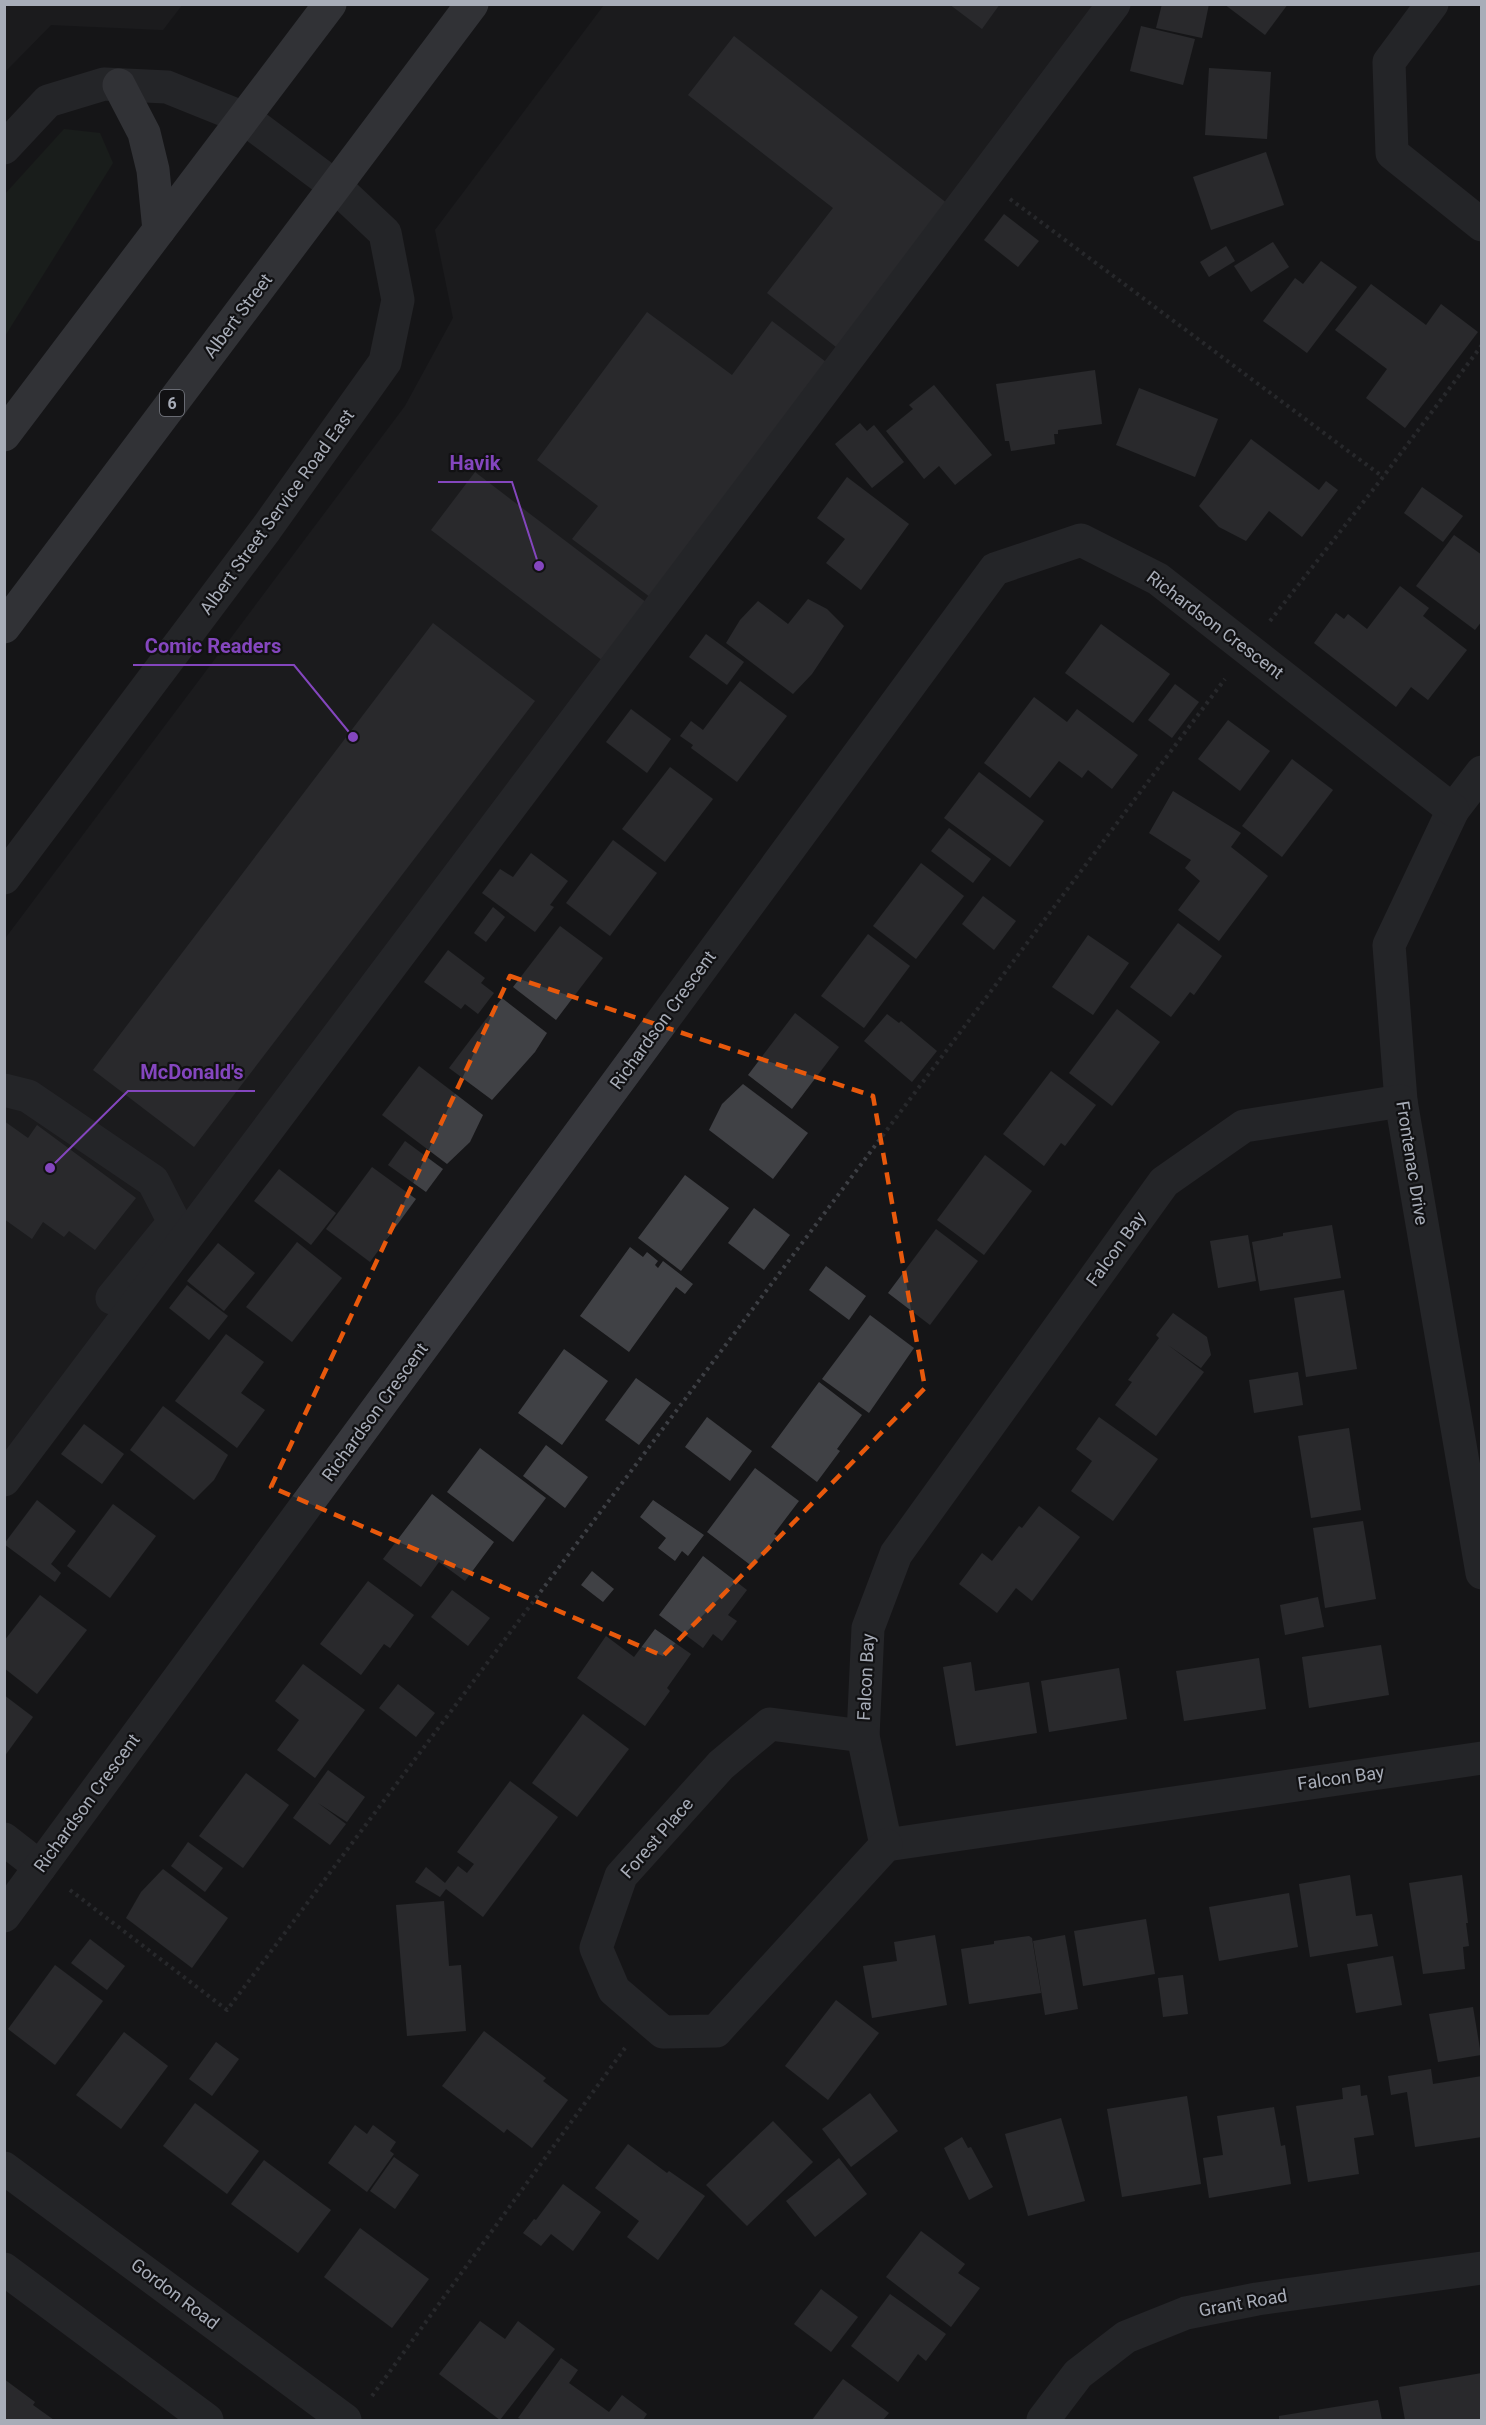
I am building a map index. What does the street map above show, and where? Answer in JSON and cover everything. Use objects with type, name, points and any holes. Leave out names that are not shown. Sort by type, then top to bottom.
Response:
[{"type":"main road","points":[[4,435],[330,4]]},
{"type":"main road","name":"Albert Street","points":[[4,627],[472,4]]},
{"type":"main road","points":[[119,85],[144,133],[153,170],[159,230]]},
{"type":"street","points":[[4,1480],[1114,4]]},
{"type":"street","points":[[1432,4],[1389,62],[1392,153],[1482,225]]},
{"type":"street","name":"Albert Street Service Road East","points":[[4,148],[48,101],[104,84],[167,87],[244,118],[335,186],[385,234],[398,300],[385,362],[266,529],[4,879]]},
{"type":"street","name":"Richardson Crescent","points":[[4,1916],[995,569],[1081,540],[1158,579],[1453,810]]},
{"type":"street","name":"Frontenac Drive","points":[[1482,772],[1453,810],[1389,945],[1401,1101],[1482,1573]]},
{"type":"street","points":[[4,1090],[28,1096],[153,1181],[174,1222],[112,1298]]},
{"type":"street","name":"Falcon Bay","points":[[1401,1101],[1244,1126],[1164,1182],[896,1554],[868,1628],[863,1736],[886,1845],[1482,1758]]},
{"type":"street","name":"Forest Place","points":[[863,1736],[770,1724],[721,1765],[621,1876],[596,1948],[614,1990],[663,2032],[716,2031],[886,1845]]},
{"type":"street","points":[[4,1839],[40,1867]]},
{"type":"street","name":"Gordon Road","points":[[4,2168],[357,2411]]},
{"type":"street","name":"Grant Road","points":[[1043,2421],[1078,2374],[1126,2337],[1186,2313],[1257,2299],[1482,2268]]},
{"type":"street","points":[[4,2269],[207,2421]]},
{"type":"path","points":[[982,178],[1383,477]]},
{"type":"path","points":[[40,1867],[227,2010],[1248,649],[1383,477],[1482,345]]},
{"type":"path","points":[[357,2411],[646,2018]]},
{"type":"highlighted area","points":[[510,976],[873,1096],[925,1388],[663,1656],[271,1487]]},
{"type":"shaded area","points":[[5,4],[182,5],[163,30],[51,25],[5,72]]},
{"type":"shaded area","points":[[604,5],[1107,5],[5,1477],[4,940],[405,406],[453,318],[435,230]]},
{"type":"shaded area","points":[[64,129],[100,133],[113,163],[5,336],[5,194]]},
{"type":"building","points":[[949,4],[1000,4],[982,29]]},
{"type":"building","points":[[1162,4],[1209,4],[1202,38],[1156,28]]},
{"type":"building","points":[[1224,4],[1288,4],[1265,35]]},
{"type":"building","points":[[1141,26],[1195,39],[1183,85],[1130,71]]},
{"type":"building","points":[[734,36],[948,204],[836,347],[767,293],[833,208],[688,95]]},
{"type":"building","points":[[1209,68],[1271,72],[1267,139],[1205,135]]},
{"type":"building","points":[[1266,152],[1284,205],[1211,230],[1193,177]]},
{"type":"building","points":[[1004,214],[1039,241],[1018,267],[984,240]]},
{"type":"building","points":[[1273,242],[1289,267],[1251,292],[1234,266]]},
{"type":"building","points":[[1226,246],[1235,261],[1209,277],[1200,262]]},
{"type":"building","points":[[1321,261],[1357,287],[1307,353],[1263,321],[1295,278],[1303,284]]},
{"type":"building","points":[[1371,284],[1426,325],[1441,304],[1478,332],[1405,428],[1366,398],[1387,369],[1335,330]]},
{"type":"building","points":[[647,312],[732,375],[772,321],[834,368],[658,603],[572,539],[598,506],[537,460]]},
{"type":"building","points":[[1095,370],[1102,424],[1058,430],[1058,434],[1054,434],[1055,444],[1011,451],[1009,441],[1005,441],[996,384]]},
{"type":"building","points":[[934,385],[992,455],[955,485],[939,466],[924,479],[886,431],[913,409],[909,405]]},
{"type":"building","points":[[1139,388],[1218,419],[1195,477],[1116,445]]},
{"type":"building","points":[[860,423],[867,431],[874,425],[904,462],[872,488],[835,444]]},
{"type":"building","points":[[1251,439],[1319,490],[1326,481],[1338,490],[1302,537],[1269,511],[1246,541],[1219,527],[1199,506]]},
{"type":"building","points":[[475,472],[647,603],[603,661],[431,530]]},
{"type":"building","points":[[847,477],[909,524],[861,590],[826,563],[845,539],[817,518]]},
{"type":"building","points":[[1422,487],[1463,516],[1443,542],[1404,513]]},
{"type":"building","points":[[1454,535],[1482,555],[1482,621],[1475,630],[1416,586]]},
{"type":"building","points":[[1400,586],[1429,608],[1423,616],[1467,650],[1428,700],[1411,687],[1396,707],[1314,643],[1336,613],[1344,619],[1348,614],[1367,629]]},
{"type":"building","points":[[808,599],[827,609],[844,626],[812,674],[793,694],[726,643],[740,620],[758,601],[788,624]]},
{"type":"building","points":[[433,623],[535,701],[194,1147],[93,1070]]},
{"type":"building","points":[[1101,624],[1170,674],[1133,723],[1065,673]]},
{"type":"building","points":[[706,634],[744,662],[727,685],[689,657]]},
{"type":"building","points":[[740,681],[787,716],[737,782],[691,748],[693,745],[680,736],[691,721],[703,730]]},
{"type":"building","points":[[1175,684],[1199,702],[1172,738],[1148,720]]},
{"type":"building","points":[[1034,697],[1067,722],[1077,709],[1138,755],[1112,789],[1088,770],[1082,778],[1059,761],[1030,798],[984,763]]},
{"type":"building","points":[[631,709],[671,739],[647,773],[606,742]]},
{"type":"building","points":[[1228,720],[1270,751],[1240,791],[1198,759]]},
{"type":"building","points":[[1292,759],[1333,790],[1282,857],[1242,826]]},
{"type":"building","points":[[670,767],[713,799],[665,862],[622,829]]},
{"type":"building","points":[[979,772],[1044,821],[1010,867],[944,818]]},
{"type":"building","points":[[1173,791],[1241,833],[1231,847],[1268,876],[1219,941],[1178,910],[1200,881],[1185,868],[1191,860],[1149,833]]},
{"type":"building","points":[[949,828],[991,859],[973,883],[931,851]]},
{"type":"building","points":[[613,840],[657,873],[610,936],[566,903]]},
{"type":"building","points":[[531,853],[568,881],[550,905],[554,907],[535,932],[482,893],[500,869],[513,877]]},
{"type":"building","points":[[921,863],[964,896],[916,959],[873,926]]},
{"type":"building","points":[[983,896],[1016,921],[994,950],[962,924]]},
{"type":"building","points":[[493,907],[505,917],[486,942],[474,933]]},
{"type":"building","points":[[1178,923],[1222,956],[1194,995],[1190,992],[1171,1017],[1130,987]]},
{"type":"building","points":[[560,926],[603,958],[556,1020],[513,987]]},
{"type":"building","points":[[868,934],[910,966],[864,1028],[821,996]]},
{"type":"building","points":[[1088,935],[1129,963],[1093,1015],[1052,987]]},
{"type":"building","points":[[448,950],[485,978],[481,983],[494,993],[478,1014],[465,1004],[461,1009],[424,982]]},
{"type":"building","points":[[502,998],[547,1033],[535,1052],[492,1100],[449,1068]]},
{"type":"building","points":[[1117,1009],[1160,1042],[1112,1106],[1069,1073]]},
{"type":"building","points":[[795,1013],[839,1047],[792,1109],[748,1075]]},
{"type":"building","points":[[887,1014],[899,1023],[901,1021],[937,1051],[912,1082],[864,1041]]},
{"type":"building","points":[[419,1066],[483,1115],[470,1142],[447,1164],[382,1115]]},
{"type":"building","points":[[1051,1071],[1096,1105],[1065,1146],[1061,1143],[1044,1166],[1003,1134]]},
{"type":"building","points":[[743,1084],[808,1133],[773,1179],[709,1130],[722,1104]]},
{"type":"building","points":[[4,1121],[28,1138],[37,1125],[136,1198],[95,1250],[69,1231],[64,1237],[43,1222],[32,1239],[4,1219]]},
{"type":"building","points":[[405,1141],[443,1169],[426,1192],[388,1165]]},
{"type":"building","points":[[985,1155],[1032,1191],[984,1255],[937,1220]]},
{"type":"building","points":[[372,1167],[416,1199],[370,1262],[326,1229]]},
{"type":"building","points":[[279,1169],[336,1213],[311,1245],[254,1201]]},
{"type":"building","points":[[685,1175],[729,1208],[681,1271],[638,1238]]},
{"type":"building","points":[[754,1208],[790,1235],[764,1270],[728,1243]]},
{"type":"building","points":[[1332,1225],[1341,1278],[1260,1291],[1252,1242],[1283,1236],[1283,1233]]},
{"type":"building","points":[[936,1229],[978,1261],[930,1325],[888,1293]]},
{"type":"building","points":[[1248,1235],[1256,1281],[1218,1288],[1210,1241]]},
{"type":"building","points":[[297,1242],[342,1278],[292,1342],[246,1307]]},
{"type":"building","points":[[218,1243],[255,1273],[224,1311],[187,1281]]},
{"type":"building","points":[[630,1247],[643,1257],[647,1252],[658,1261],[655,1265],[658,1268],[663,1261],[693,1284],[685,1294],[676,1287],[629,1352],[580,1316]]},
{"type":"building","points":[[826,1266],[866,1296],[849,1320],[809,1290]]},
{"type":"building","points":[[187,1285],[228,1316],[209,1340],[169,1308]]},
{"type":"building","points":[[1344,1290],[1357,1369],[1306,1377],[1294,1298]]},
{"type":"building","points":[[1173,1313],[1207,1337],[1211,1355],[1201,1368],[1168,1345],[1204,1372],[1156,1436],[1115,1405],[1132,1382],[1128,1380],[1159,1338],[1156,1335]]},
{"type":"building","points":[[870,1315],[914,1348],[869,1413],[822,1379]]},
{"type":"building","points":[[226,1334],[264,1362],[241,1393],[265,1410],[237,1448],[175,1401]]},
{"type":"building","points":[[564,1349],[608,1381],[562,1445],[518,1413]]},
{"type":"building","points":[[1298,1372],[1303,1405],[1254,1413],[1249,1380]]},
{"type":"building","points":[[636,1378],[671,1403],[639,1445],[605,1420]]},
{"type":"building","points":[[819,1382],[862,1415],[837,1449],[840,1451],[817,1482],[771,1447]]},
{"type":"building","points":[[163,1406],[228,1455],[214,1480],[194,1500],[130,1450]]},
{"type":"building","points":[[707,1417],[752,1451],[730,1481],[685,1447]]},
{"type":"building","points":[[1099,1417],[1158,1459],[1113,1521],[1071,1491],[1092,1461],[1076,1449]]},
{"type":"building","points":[[84,1424],[124,1454],[102,1484],[61,1454]]},
{"type":"building","points":[[1349,1428],[1361,1510],[1311,1518],[1298,1436]]},
{"type":"building","points":[[546,1445],[588,1477],[565,1508],[523,1476]]},
{"type":"building","points":[[480,1448],[546,1498],[513,1542],[447,1492]]},
{"type":"building","points":[[755,1468],[799,1501],[774,1534],[777,1536],[753,1567],[707,1532]]},
{"type":"building","points":[[432,1494],[494,1542],[465,1581],[439,1562],[421,1587],[383,1559]]},
{"type":"building","points":[[37,1500],[76,1531],[51,1564],[61,1573],[55,1582],[4,1544]]},
{"type":"building","points":[[653,1500],[704,1535],[688,1556],[682,1551],[675,1561],[658,1548],[666,1538],[640,1517]]},
{"type":"building","points":[[113,1504],[156,1536],[110,1598],[67,1566]]},
{"type":"building","points":[[1039,1506],[1080,1537],[1032,1601],[1016,1588],[997,1613],[959,1584],[982,1553],[992,1561],[1019,1526],[1022,1528]]},
{"type":"building","points":[[1363,1521],[1376,1599],[1325,1608],[1313,1528]]},
{"type":"building","points":[[703,1556],[747,1590],[728,1615],[737,1621],[722,1641],[713,1634],[703,1648],[659,1615]]},
{"type":"building","points":[[592,1571],[614,1589],[603,1602],[581,1585]]},
{"type":"building","points":[[368,1581],[414,1615],[390,1648],[384,1644],[361,1675],[320,1644]]},
{"type":"building","points":[[452,1590],[490,1618],[468,1646],[431,1617]]},
{"type":"building","points":[[40,1595],[87,1630],[37,1694],[4,1668],[4,1641]]},
{"type":"building","points":[[1318,1597],[1324,1627],[1285,1635],[1280,1605]]},
{"type":"building","points":[[655,1629],[691,1654],[667,1688],[670,1691],[645,1726],[577,1678],[606,1636],[634,1657]]},
{"type":"building","points":[[1381,1645],[1389,1695],[1309,1708],[1302,1657]]},
{"type":"building","points":[[1259,1658],[1266,1709],[1184,1721],[1176,1671]]},
{"type":"building","points":[[971,1662],[975,1691],[1029,1682],[1037,1733],[956,1746],[943,1667]]},
{"type":"building","points":[[303,1664],[365,1710],[315,1778],[277,1750],[299,1720],[275,1701]]},
{"type":"building","points":[[1119,1668],[1127,1719],[1049,1732],[1041,1681]]},
{"type":"building","points":[[398,1684],[435,1713],[416,1737],[379,1708]]},
{"type":"building","points":[[4,1695],[33,1717],[4,1757]]},
{"type":"building","points":[[583,1714],[629,1749],[577,1817],[532,1783]]},
{"type":"building","points":[[328,1770],[365,1797],[347,1822],[318,1803],[346,1824],[330,1845],[293,1818]]},
{"type":"building","points":[[246,1773],[289,1805],[243,1868],[199,1836]]},
{"type":"building","points":[[510,1781],[558,1817],[483,1917],[446,1889],[440,1897],[415,1882],[426,1867],[445,1883],[458,1866],[467,1873],[474,1864],[457,1852]]},
{"type":"building","points":[[188,1842],[223,1868],[205,1892],[171,1866]]},
{"type":"building","points":[[163,1869],[228,1918],[192,1968],[126,1918],[141,1892]]},
{"type":"building","points":[[1350,1875],[1356,1916],[1372,1914],[1378,1946],[1310,1957],[1299,1884]]},
{"type":"building","points":[[1462,1875],[1469,1946],[1463,1947],[1465,1969],[1423,1974],[1409,1883]]},
{"type":"building","points":[[1289,1893],[1298,1947],[1219,1961],[1209,1907]]},
{"type":"building","points":[[444,1901],[449,1966],[461,1965],[466,2031],[407,2036],[396,1905]]},
{"type":"building","points":[[1146,1919],[1155,1974],[1083,1986],[1074,1931]]},
{"type":"building","points":[[935,1935],[947,2005],[872,2018],[863,1966],[897,1961],[894,1942]]},
{"type":"building","points":[[1065,1935],[1078,2009],[1045,2015],[1033,1941]]},
{"type":"building","points":[[1029,1936],[1032,1938],[1041,1993],[969,2004],[961,1949]]},
{"type":"building","points":[[90,1939],[125,1966],[107,1990],[71,1963]]},
{"type":"building","points":[[1393,1956],[1402,2005],[1356,2013],[1347,1964]]},
{"type":"building","points":[[55,1965],[103,2001],[55,2065],[8,2029]]},
{"type":"building","points":[[1183,1975],[1188,2014],[1163,2017],[1158,1978]]},
{"type":"building","points":[[836,2000],[879,2033],[828,2100],[785,2066]]},
{"type":"building","points":[[1473,2007],[1481,2055],[1438,2062],[1429,2014]]},
{"type":"building","points":[[484,2031],[546,2078],[543,2081],[568,2100],[532,2148],[507,2129],[504,2133],[442,2086]]},
{"type":"building","points":[[124,2032],[168,2066],[121,2129],[76,2095]]},
{"type":"building","points":[[216,2042],[239,2059],[212,2096],[189,2079]]},
{"type":"building","points":[[1431,2069],[1433,2084],[1482,2076],[1482,2137],[1415,2147],[1407,2092],[1391,2095],[1388,2076]]},
{"type":"building","points":[[1360,2085],[1361,2096],[1367,2095],[1374,2135],[1354,2138],[1359,2174],[1308,2182],[1296,2106],[1343,2099],[1342,2088]]},
{"type":"building","points":[[870,2093],[898,2131],[851,2167],[822,2129]]},
{"type":"building","points":[[1187,2096],[1201,2184],[1122,2197],[1107,2109]]},
{"type":"building","points":[[195,2103],[259,2151],[227,2194],[163,2146]]},
{"type":"building","points":[[1274,2107],[1281,2146],[1285,2145],[1291,2184],[1209,2198],[1203,2158],[1223,2155],[1217,2116]]},
{"type":"building","points":[[1061,2118],[1085,2201],[1028,2216],[1005,2134]]},
{"type":"building","points":[[773,2121],[813,2162],[747,2226],[706,2185]]},
{"type":"building","points":[[355,2125],[367,2134],[373,2125],[396,2142],[390,2151],[394,2154],[367,2192],[328,2163]]},
{"type":"building","points":[[962,2137],[968,2148],[971,2147],[993,2187],[969,2200],[944,2148]]},
{"type":"building","points":[[628,2144],[667,2173],[669,2171],[705,2196],[658,2260],[627,2237],[639,2221],[595,2188]]},
{"type":"building","points":[[394,2157],[419,2175],[395,2209],[370,2191]]},
{"type":"building","points":[[839,2158],[867,2194],[815,2237],[786,2201]]},
{"type":"building","points":[[264,2160],[331,2210],[298,2253],[231,2204]]},
{"type":"building","points":[[563,2184],[601,2212],[573,2251],[551,2234],[541,2246],[523,2233],[534,2219],[536,2220]]},
{"type":"building","points":[[360,2228],[429,2279],[392,2328],[324,2277]]},
{"type":"building","points":[[921,2231],[965,2264],[958,2273],[980,2288],[951,2327],[886,2277]]},
{"type":"building","points":[[821,2289],[858,2317],[831,2352],[794,2324]]},
{"type":"building","points":[[890,2294],[946,2334],[926,2361],[918,2354],[898,2382],[851,2346]]},
{"type":"building","points":[[480,2321],[505,2339],[518,2321],[555,2349],[500,2420],[439,2374]]},
{"type":"building","points":[[561,2358],[578,2370],[569,2383],[609,2412],[622,2395],[647,2414],[643,2420],[523,2420],[518,2418]]},
{"type":"building","points":[[1482,2373],[1482,2420],[1405,2420],[1399,2387]]},
{"type":"building","points":[[4,2379],[35,2402],[33,2405],[54,2420],[4,2420]]},
{"type":"building","points":[[843,2379],[889,2413],[883,2420],[812,2420]]},
{"type":"building","points":[[1378,2400],[1382,2420],[1279,2420],[1279,2416]]},
{"type":"place","name":"Havik","points":[[539,566]]},
{"type":"place","name":"Comic Readers","points":[[353,737]]},
{"type":"place","name":"McDonald's","points":[[50,1168]]}]
